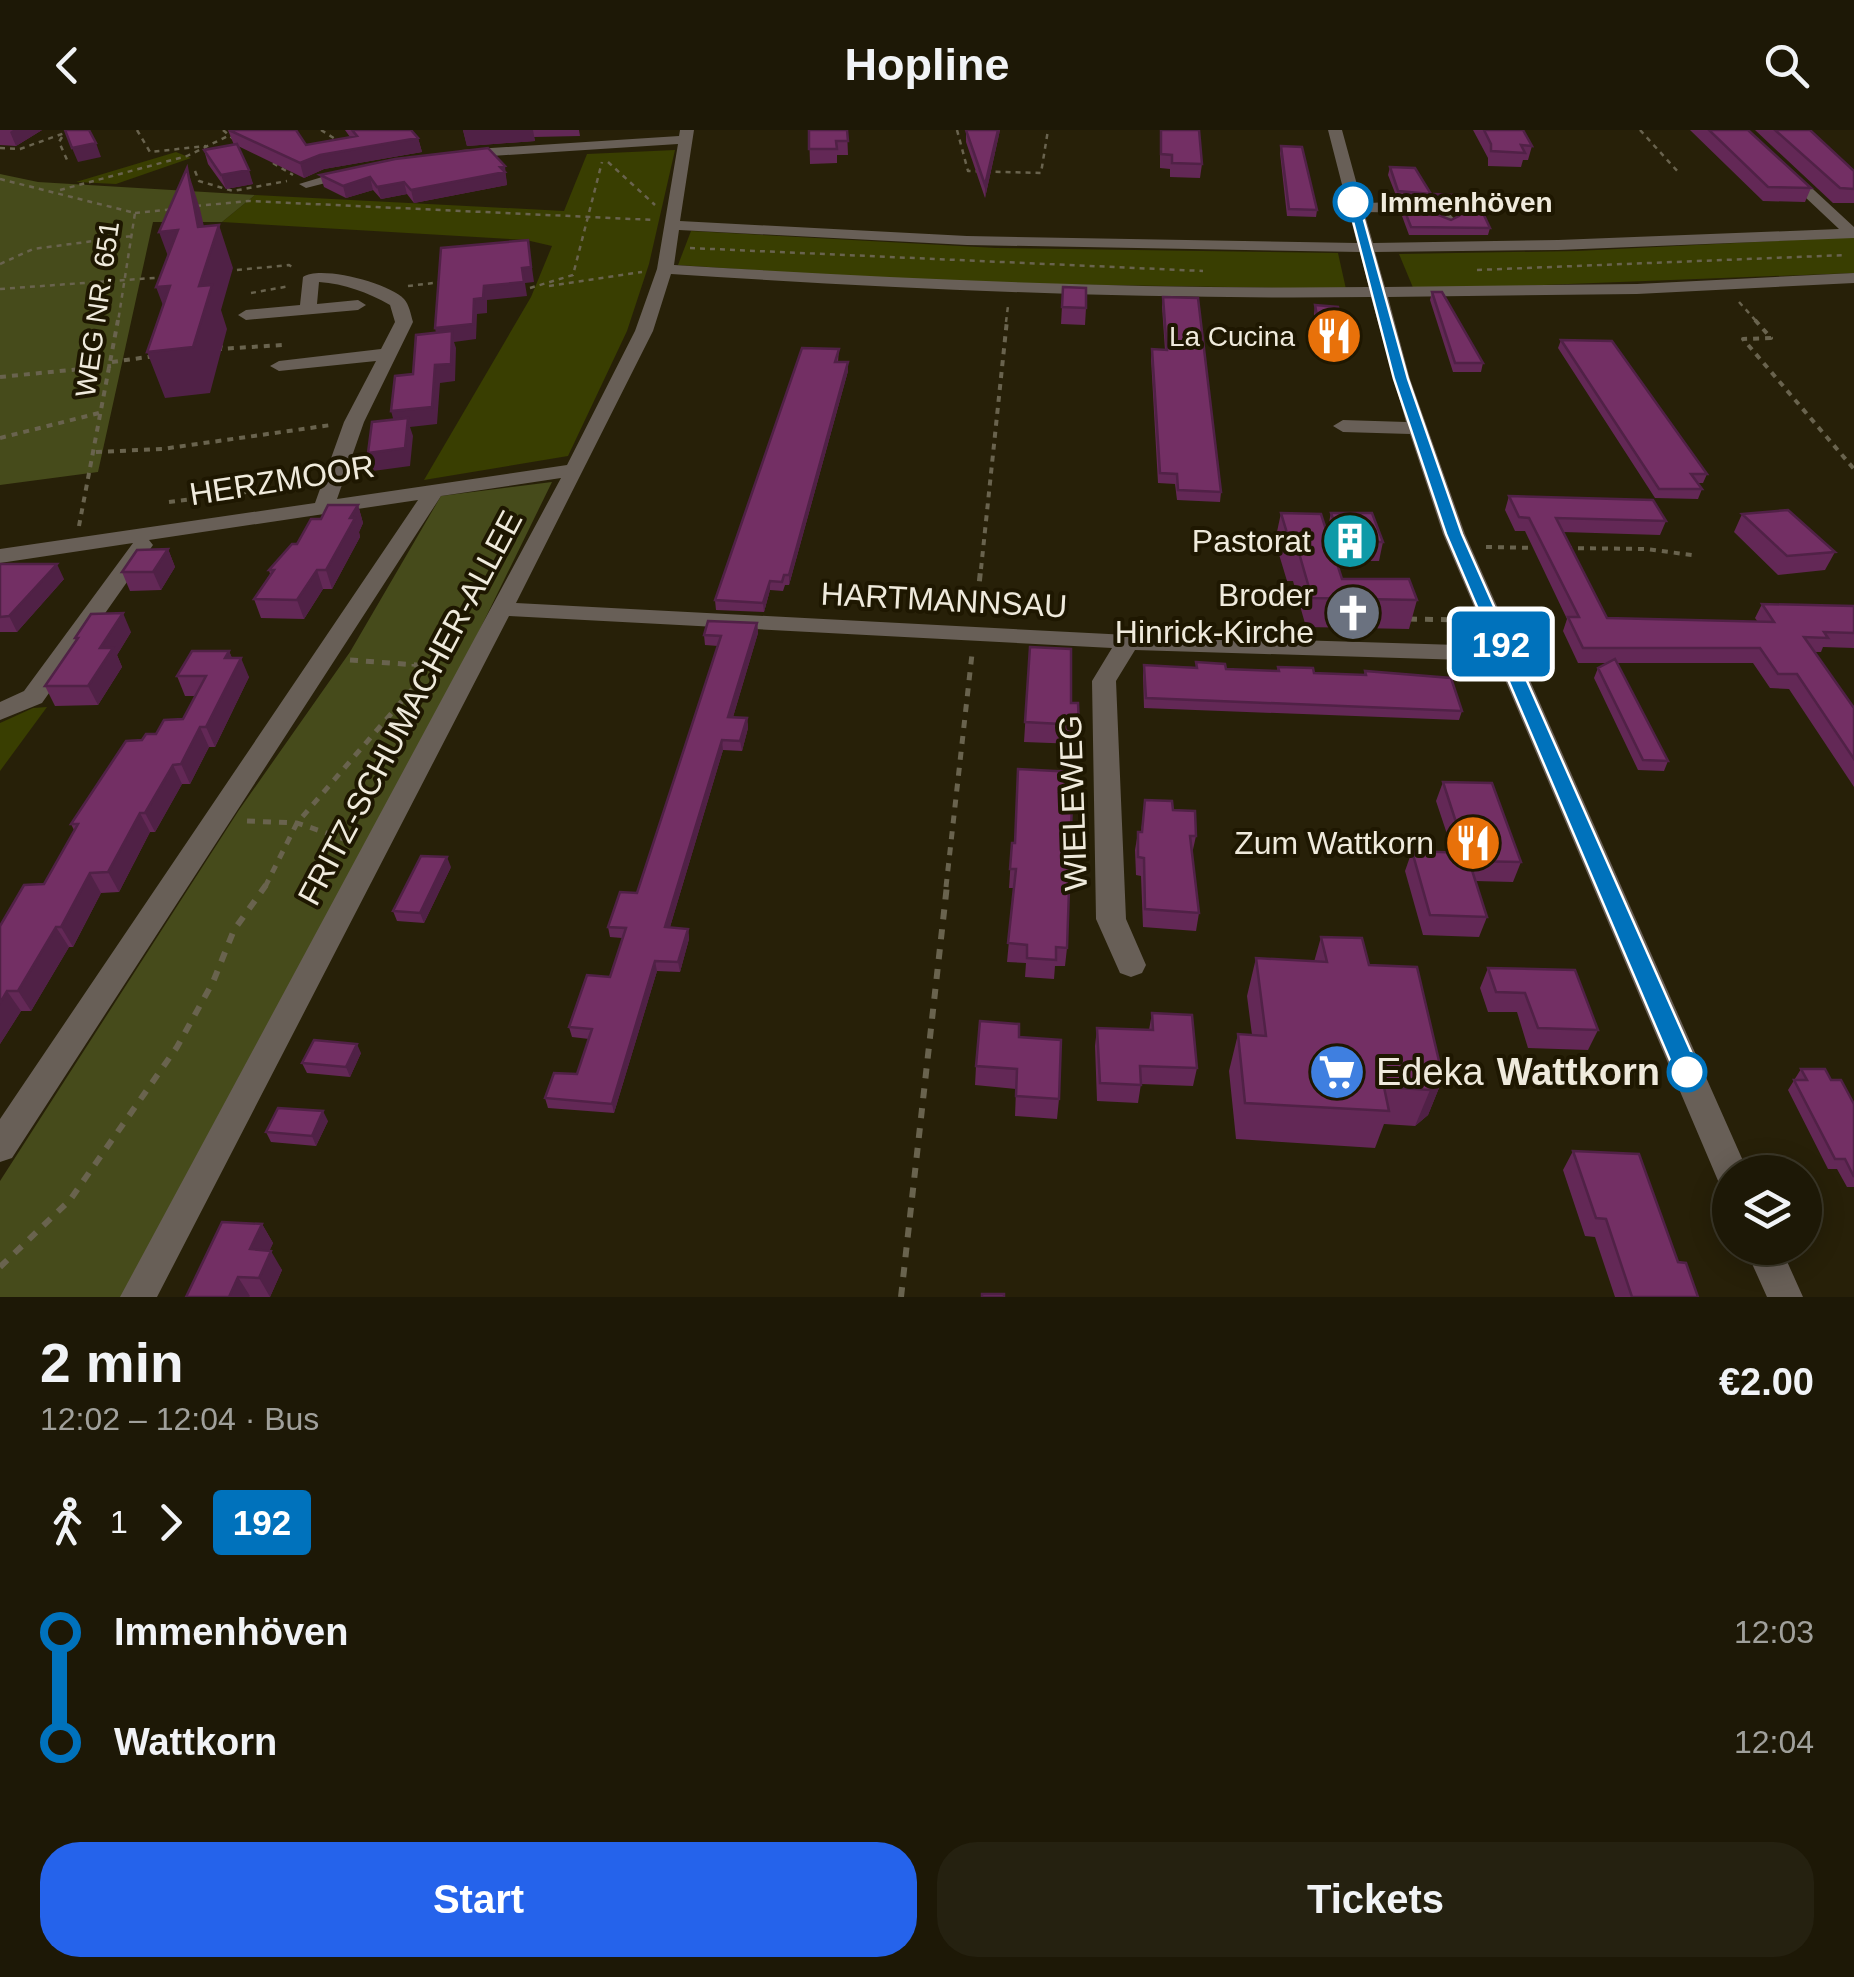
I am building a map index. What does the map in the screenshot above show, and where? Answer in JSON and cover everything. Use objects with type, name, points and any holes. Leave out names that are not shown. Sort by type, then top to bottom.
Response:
[{"type":"street","points":[[1335,130],[1418,428],[1459,547],[1724,1155]]},
{"type":"street","points":[[1741,130],[1853,233]]},
{"type":"street","points":[[447,155],[686,135]]},
{"type":"street","name":"FRITZ-SCHUMACHER-ALLEE","points":[[138,1297],[644,332],[669,240],[686,135]]},
{"type":"street","points":[[306,184],[364,170]]},
{"type":"street","points":[[1355,208],[1428,210],[1444,215],[1447,220]]},
{"type":"street","points":[[669,240],[1368,250],[1853,233]]},
{"type":"street","points":[[669,240],[1010,288],[1380,294],[1726,286],[1854,278]]},
{"type":"street","points":[[308,309],[311,277],[341,278],[375,289],[398,302],[404,322],[354,422],[328,496]]},
{"type":"street","points":[[246,315],[358,305]]},
{"type":"street","points":[[279,366],[388,354]]},
{"type":"street","points":[[1343,426],[1418,428]]},
{"type":"street","name":"HERZMOOR","points":[[0,556],[150,532],[328,496],[435,490],[575,470]]},
{"type":"street","points":[[0,1147],[435,490]]},
{"type":"street","points":[[0,712],[33,697],[150,532]]},
{"type":"street","name":"HARTMANNSAU","points":[[501,609],[1128,642],[1505,654]]},
{"type":"street","name":"WIELEWEG","points":[[1128,642],[1104,681],[1111,919],[1131,965]]},
{"type":"street","points":[[1771,1265],[1785,1297]]},
{"type":"path","points":[[0,148],[20,148],[74,130]]},
{"type":"path","points":[[137,130],[150,152],[238,143],[222,130]]},
{"type":"path","points":[[321,130],[344,145]]},
{"type":"path","points":[[957,130],[968,171],[1041,173],[1048,130]]},
{"type":"path","points":[[1640,130],[1680,174]]},
{"type":"path","points":[[63,134],[59,142],[68,162]]},
{"type":"path","points":[[58,191],[214,145],[228,136]]},
{"type":"path","points":[[669,240],[530,288],[573,275],[590,217],[603,156],[669,240]]},
{"type":"path","points":[[194,171],[199,181],[234,191],[300,178],[269,160]]},
{"type":"path","name":"WEG NR. 651","points":[[0,180],[58,191],[135,213],[112,364],[75,544]]},
{"type":"path","points":[[135,213],[249,200],[590,217],[669,240],[991,264],[1214,271]]},
{"type":"path","points":[[0,264],[34,250],[132,236]]},
{"type":"path","points":[[1648,243],[1670,264]]},
{"type":"path","points":[[991,264],[995,244]]},
{"type":"path","points":[[1473,270],[1854,254]]},
{"type":"path","points":[[216,272],[289,266],[311,277]]},
{"type":"path","points":[[0,289],[180,276]]},
{"type":"path","points":[[375,289],[452,281]]},
{"type":"path","points":[[1726,286],[1771,338],[1743,339],[1854,469]]},
{"type":"path","points":[[901,1297],[1010,288]]},
{"type":"path","points":[[204,349],[221,347]]},
{"type":"path","points":[[0,378],[157,355]]},
{"type":"path","points":[[0,438],[103,412]]},
{"type":"path","points":[[96,452],[162,448],[354,422]]},
{"type":"path","points":[[169,502],[299,482],[328,496]]},
{"type":"path","points":[[1459,547],[1646,549],[1692,555]]},
{"type":"path","points":[[1406,619],[1491,621]]},
{"type":"path","points":[[326,658],[470,669]]},
{"type":"path","points":[[0,1267],[70,1200],[177,1047],[213,982],[234,930],[267,884],[298,824],[415,686],[414,664]]},
{"type":"path","points":[[219,819],[298,824],[375,850]]},
{"type":"green space","points":[[675,150],[649,264],[627,331],[568,456],[424,480],[531,297],[552,246],[526,240],[222,222],[255,195],[564,211],[587,154]]},
{"type":"green space","points":[[176,152],[191,158],[116,184],[76,182]]},
{"type":"green space","points":[[0,174],[38,182],[255,195],[222,222],[153,222],[98,472],[0,485]]},
{"type":"green space","points":[[691,231],[996,248],[1338,253],[1346,289],[927,282],[678,265]]},
{"type":"green space","points":[[1854,237],[1854,273],[1414,290],[1399,254],[1577,251]]},
{"type":"green space","points":[[552,482],[436,719],[126,1297],[0,1297],[0,1181],[239,810],[350,652],[441,496]]},
{"type":"green space","points":[[47,707],[0,771],[0,723],[33,708]]},
{"type":"building","points":[[65,130],[89,130],[96,143],[72,148]]},
{"type":"building","points":[[229,130],[296,130],[306,145],[357,136],[352,130],[411,130],[418,138],[320,155],[300,163]]},
{"type":"building","points":[[809,130],[847,130],[848,141],[836,141],[837,149],[809,149]]},
{"type":"building","points":[[966,130],[998,130],[985,185]]},
{"type":"building","points":[[1161,130],[1199,130],[1202,164],[1172,163],[1172,155],[1161,154]]},
{"type":"building","points":[[1484,130],[1523,130],[1532,146],[1521,145],[1525,153],[1491,151]]},
{"type":"building","points":[[1709,130],[1748,130],[1811,188],[1768,187]]},
{"type":"building","points":[[1775,130],[1810,130],[1854,171],[1854,189],[1840,188]]},
{"type":"building","points":[[237,144],[249,170],[221,175],[204,150]]},
{"type":"building","points":[[1281,146],[1302,147],[1317,210],[1289,209]]},
{"type":"building","points":[[488,148],[505,166],[500,167],[505,172],[411,190],[404,182],[377,187],[370,177],[343,186],[320,175],[395,159]]},
{"type":"building","points":[[1390,167],[1415,168],[1431,194],[1398,191]]},
{"type":"building","points":[[187,168],[198,227],[219,225],[199,286],[212,285],[193,347],[147,352],[170,286],[156,287],[178,230],[159,232]]},
{"type":"building","points":[[1433,194],[1475,196],[1490,228],[1411,227],[1404,209],[1423,209],[1451,220],[1459,216],[1460,210]]},
{"type":"building","points":[[528,240],[531,267],[522,268],[524,282],[484,286],[483,298],[474,299],[473,324],[435,328],[441,248]]},
{"type":"building","points":[[1063,287],[1086,288],[1086,308],[1062,307]]},
{"type":"building","points":[[1432,292],[1442,292],[1483,363],[1455,363]]},
{"type":"building","points":[[1163,297],[1198,298],[1221,492],[1178,490],[1177,474],[1160,473],[1152,349],[1167,350]]},
{"type":"building","points":[[1315,305],[1338,307],[1344,333],[1320,332]]},
{"type":"building","points":[[452,331],[451,364],[435,365],[432,407],[391,411],[395,376],[413,374],[416,335]]},
{"type":"building","points":[[1561,340],[1612,341],[1707,474],[1691,474],[1702,489],[1659,489]]},
{"type":"building","points":[[802,348],[839,349],[835,362],[848,362],[789,575],[784,575],[782,582],[770,581],[763,603],[715,600]]},
{"type":"building","points":[[408,418],[405,448],[368,453],[372,422]]},
{"type":"building","points":[[1509,496],[1653,500],[1666,521],[1556,518],[1607,618],[1774,622],[1762,604],[1854,606],[1854,633],[1824,632],[1828,638],[1804,637],[1854,708],[1854,759],[1797,674],[1778,674],[1760,648],[1583,648],[1568,617],[1579,617],[1529,518],[1519,517]]},
{"type":"building","points":[[328,505],[358,505],[350,518],[355,518],[326,570],[317,570],[297,600],[254,599],[274,570],[269,570],[292,544],[297,544],[311,519],[321,519]]},
{"type":"building","points":[[1788,510],[1835,552],[1787,556],[1742,514]]},
{"type":"building","points":[[1281,513],[1321,514],[1342,579],[1409,579],[1417,600],[1312,598],[1299,553],[1293,553]]},
{"type":"building","points":[[1331,513],[1372,513],[1383,542],[1341,542]]},
{"type":"building","points":[[168,549],[153,572],[122,572],[137,550]]},
{"type":"building","points":[[0,564],[57,564],[9,616],[0,617]]},
{"type":"building","points":[[123,613],[100,648],[113,648],[88,686],[45,686],[91,614]]},
{"type":"building","points":[[708,621],[757,623],[728,717],[747,718],[740,741],[722,740],[665,927],[688,929],[678,962],[655,961],[612,1104],[545,1098],[554,1073],[577,1074],[592,1029],[569,1027],[587,975],[610,977],[626,928],[608,927],[620,892],[637,893],[721,636],[704,635]]},
{"type":"building","points":[[1030,647],[1071,649],[1071,703],[1078,703],[1079,725],[1025,722]]},
{"type":"building","points":[[192,651],[229,651],[225,658],[241,658],[206,727],[200,727],[181,764],[173,765],[145,813],[140,813],[108,872],[90,873],[61,927],[56,927],[18,991],[7,991],[0,1003],[0,926],[24,885],[44,884],[78,824],[71,824],[126,741],[156,734],[164,720],[183,719],[206,676],[177,676]]},
{"type":"building","points":[[1615,659],[1668,761],[1643,760],[1598,668]]},
{"type":"building","points":[[1196,662],[1225,664],[1226,669],[1313,668],[1314,673],[1366,675],[1365,671],[1451,678],[1462,711],[1146,698],[1144,665],[1197,668]]},
{"type":"building","points":[[1018,769],[1073,772],[1067,948],[1056,947],[1056,960],[1027,958],[1027,945],[1008,943],[1016,869],[1010,869]]},
{"type":"building","points":[[1443,782],[1492,783],[1521,862],[1469,861],[1487,917],[1430,915],[1412,851],[1466,853]]},
{"type":"building","points":[[1145,800],[1172,801],[1173,810],[1195,811],[1196,836],[1190,836],[1199,913],[1145,909],[1144,858],[1138,857],[1138,832],[1142,832]]},
{"type":"building","points":[[421,856],[447,857],[420,913],[393,911]]},
{"type":"building","name":"Edeka","points":[[1321,937],[1362,938],[1369,965],[1417,967],[1443,1078],[1430,1090],[1384,1087],[1389,1111],[1245,1103],[1238,1034],[1266,1036],[1256,958],[1327,962]]},
{"type":"building","points":[[1488,968],[1575,970],[1598,1030],[1538,1028],[1525,993],[1496,992]]},
{"type":"building","points":[[1152,1013],[1192,1015],[1197,1068],[1140,1066],[1141,1085],[1100,1083],[1097,1028],[1153,1030]]},
{"type":"building","points":[[980,1021],[1019,1024],[1019,1037],[1061,1040],[1059,1099],[1016,1096],[1017,1069],[976,1066]]},
{"type":"building","points":[[314,1040],[357,1044],[346,1067],[302,1063]]},
{"type":"building","points":[[1801,1069],[1825,1069],[1831,1080],[1841,1080],[1854,1104],[1854,1177],[1845,1159],[1835,1159],[1794,1080],[1807,1080]]},
{"type":"building","points":[[278,1108],[323,1111],[312,1136],[266,1132]]},
{"type":"building","points":[[1573,1151],[1639,1154],[1678,1262],[1686,1263],[1698,1297],[1632,1297],[1606,1219],[1596,1218]]},
{"type":"building","points":[[222,1222],[262,1224],[250,1249],[271,1251],[259,1278],[238,1277],[229,1297],[186,1297]]},
{"type":"building","points":[[1004,1294],[1004,1297],[982,1297]]},
{"type":"bus line","name":"192","points":[[1353,202],[1401,379],[1454,534],[1687,1072]]},
{"type":"place","name":"Immenhöven","points":[[1353,202]]},
{"type":"place","name":"La Cucina","points":[[1334,336]]},
{"type":"place","name":"Pastorat","points":[[1350,541]]},
{"type":"place","name":"Broder Hinrick-Kirche","points":[[1353,613]]},
{"type":"place","name":"Zum Wattkorn","points":[[1473,843]]},
{"type":"place","name":"Edeka","points":[[1337,1072]]},
{"type":"place","name":"Wattkorn","points":[[1687,1072]]}]
